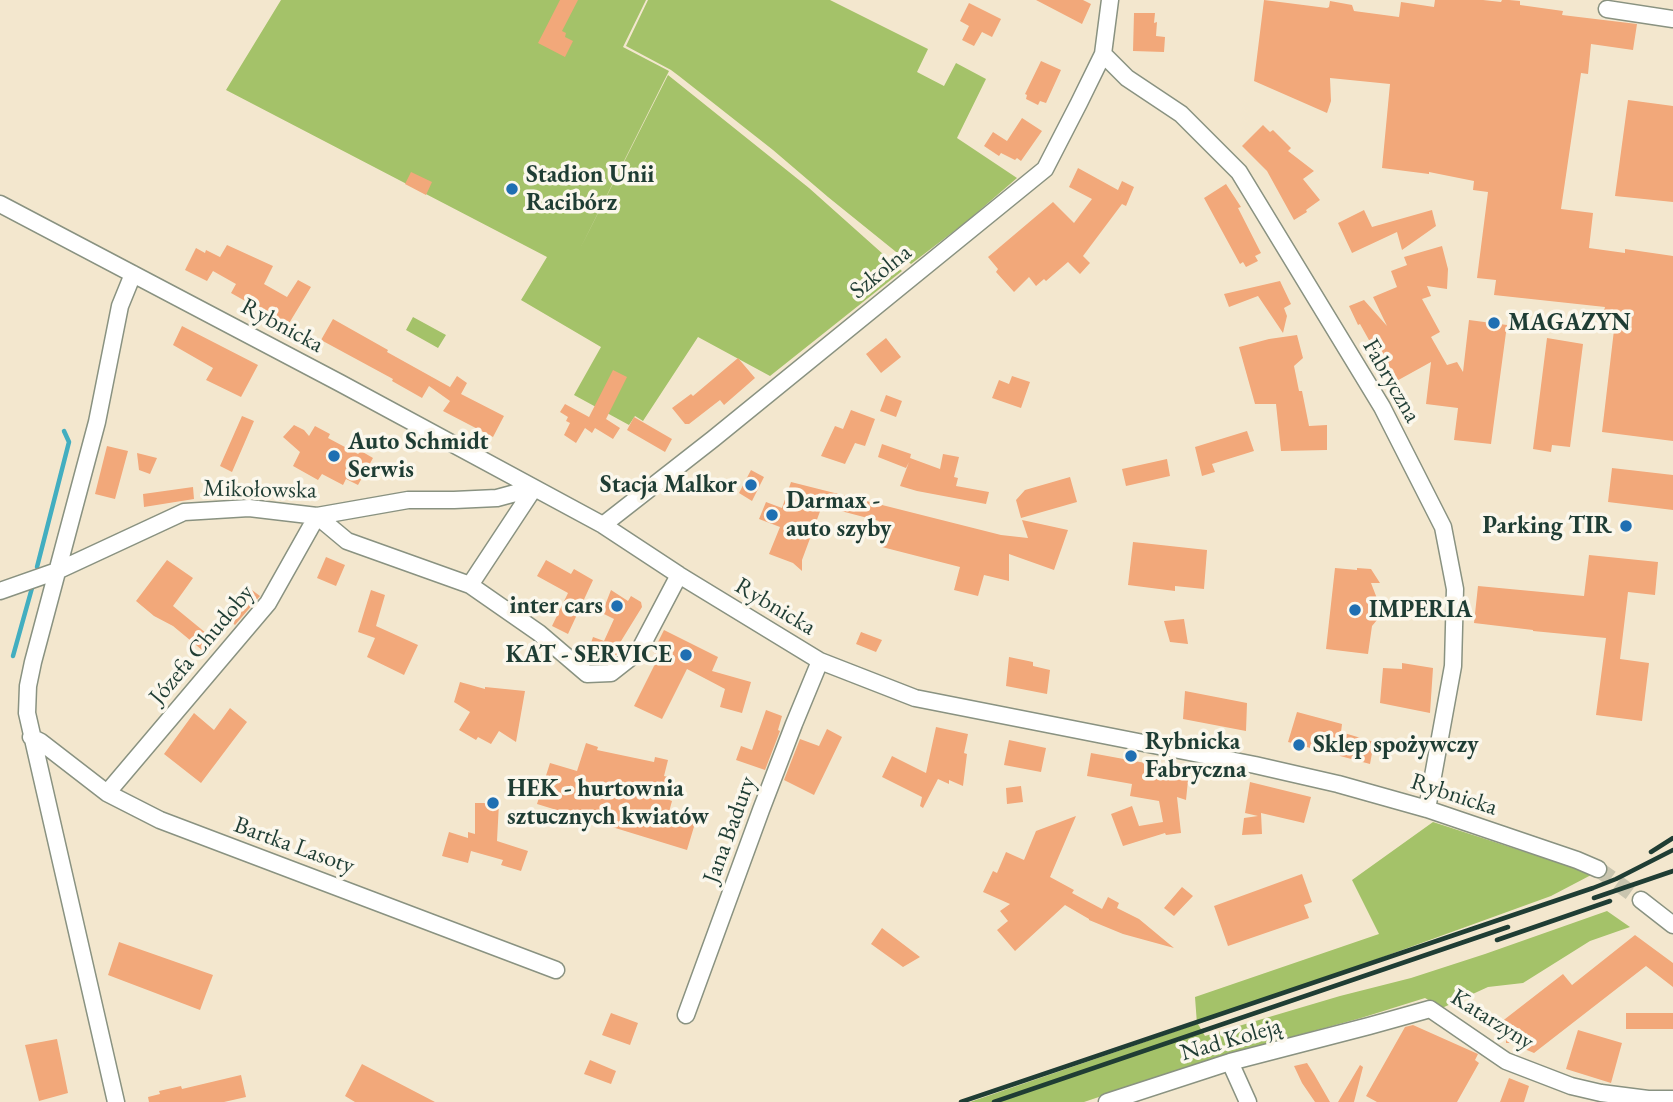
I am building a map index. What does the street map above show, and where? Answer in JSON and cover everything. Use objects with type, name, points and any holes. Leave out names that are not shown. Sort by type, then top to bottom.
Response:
[{"type":"street","name":"Szkolna","points":[[603,525],[1045,169],[1102,54],[1110,0]]},
{"type":"street","points":[[1606,9],[1673,19]]},
{"type":"street","name":"Fabryczna","points":[[1102,54],[1127,78],[1181,114],[1239,172],[1382,407],[1443,527],[1455,589],[1453,666],[1427,809]]},
{"type":"street","name":"Rybnicka","points":[[0,204],[603,525],[820,661],[915,698],[1338,784],[1427,809],[1577,859],[1598,869]]},
{"type":"street","points":[[116,1102],[27,713],[30,675],[103,400],[120,306],[133,274]]},
{"type":"street","points":[[470,585],[534,488]]},
{"type":"street","name":"Mikołowska","points":[[0,591],[57,571],[184,512],[249,508],[317,516],[408,500],[497,498],[534,488]]},
{"type":"street","points":[[317,516],[347,541],[470,585],[539,633],[587,674],[611,673],[639,651],[679,575]]},
{"type":"street","name":"Józefa Chudoby","points":[[107,793],[268,603],[317,516]]},
{"type":"street","name":"Jana Badury","points":[[686,1015],[761,810],[820,661]]},
{"type":"street","name":"Bartka Lasoty","points":[[31,737],[107,793],[160,820],[556,970]]},
{"type":"street","points":[[1641,900],[1673,925]]},
{"type":"street","name":"Katarzyny","points":[[1369,1026],[1430,1009],[1506,1060],[1571,1086],[1648,1099],[1673,1099]]},
{"type":"street","name":"Nad Koleją","points":[[1107,1102],[1230,1062],[1369,1026]]},
{"type":"street","points":[[1230,1062],[1248,1102]]},
{"type":"green space","points":[[281,0],[646,0],[623,47],[669,71],[581,247],[668,75],[809,188],[902,271],[770,376],[698,337],[643,421],[635,416],[629,425],[574,395],[601,347],[521,300],[547,257],[226,90]]},
{"type":"green space","points":[[648,0],[830,0],[928,49],[917,72],[944,86],[956,63],[986,79],[957,138],[1017,178],[911,264],[679,76],[626,46]]},
{"type":"green space","points":[[413,317],[446,335],[438,348],[406,330]]},
{"type":"green space","points":[[1433,822],[1593,874],[1551,896],[1198,1024],[1205,1036],[1411,978],[1607,911],[1630,927],[1590,941],[1523,983],[1488,987],[1442,1008],[1425,998],[1218,1057],[1084,1102],[970,1102],[1197,1024],[1195,997],[1379,934],[1352,880]]},
{"type":"building","points":[[560,0],[578,0],[562,31],[566,33],[565,37],[573,41],[565,57],[538,43]]},
{"type":"building","points":[[1036,0],[1083,0],[1091,4],[1082,24]]},
{"type":"building","points":[[1264,0],[1327,8],[1330,1],[1352,5],[1354,11],[1399,17],[1401,2],[1434,7],[1435,0],[1509,0],[1520,1],[1520,5],[1563,11],[1562,15],[1637,24],[1633,50],[1591,44],[1588,74],[1581,73],[1561,209],[1593,213],[1589,248],[1625,253],[1625,249],[1673,256],[1673,441],[1602,432],[1616,313],[1604,311],[1605,307],[1494,295],[1496,280],[1477,278],[1488,192],[1473,190],[1474,181],[1429,172],[1382,168],[1390,84],[1330,78],[1331,101],[1327,113],[1254,81]]},
{"type":"building","points":[[969,3],[1001,19],[992,37],[982,32],[974,46],[962,40],[969,26],[960,21]]},
{"type":"building","points":[[1134,13],[1155,13],[1156,36],[1165,37],[1164,52],[1133,51]]},
{"type":"building","points":[[1041,61],[1061,70],[1046,103],[1040,101],[1038,105],[1026,99],[1025,94]]},
{"type":"building","points":[[1628,100],[1673,106],[1673,202],[1615,196]]},
{"type":"building","points":[[1022,118],[1042,131],[1021,161],[1001,153],[999,156],[984,146],[993,132],[1007,141]]},
{"type":"building","points":[[1263,125],[1270,132],[1273,130],[1291,148],[1288,151],[1314,171],[1303,179],[1320,200],[1294,220],[1267,171],[1242,146]]},
{"type":"building","points":[[1078,168],[1118,190],[1122,181],[1134,187],[1126,206],[1122,204],[1083,256],[1090,263],[1080,274],[1068,262],[1046,281],[1044,279],[1036,286],[1029,277],[1014,292],[996,272],[998,269],[988,257],[1053,202],[1074,223],[1092,199],[1069,187]]},
{"type":"building","points":[[411,172],[432,182],[426,195],[405,184]]},
{"type":"building","points":[[1226,184],[1241,207],[1238,208],[1261,253],[1255,256],[1258,261],[1246,267],[1243,262],[1240,264],[1204,198]]},
{"type":"building","points":[[1364,210],[1372,227],[1432,210],[1436,226],[1402,250],[1397,232],[1352,253],[1338,223]]},
{"type":"building","points":[[227,245],[273,266],[264,284],[287,297],[298,280],[311,287],[288,325],[231,293],[236,284],[213,271],[207,281],[185,270],[196,248],[220,257]]},
{"type":"building","points":[[1442,246],[1448,269],[1447,289],[1427,286],[1431,296],[1422,299],[1440,332],[1431,337],[1447,365],[1457,362],[1463,372],[1469,320],[1507,325],[1491,444],[1454,440],[1458,408],[1426,404],[1431,362],[1393,383],[1349,306],[1364,300],[1387,326],[1373,297],[1397,287],[1391,271],[1407,265],[1404,257]]},
{"type":"building","points":[[1280,281],[1291,304],[1284,308],[1287,316],[1283,333],[1258,296],[1229,307],[1224,294]]},
{"type":"building","points":[[333,319],[450,387],[457,376],[467,383],[461,394],[504,416],[493,437],[443,411],[450,401],[429,386],[422,398],[321,340]]},
{"type":"building","points":[[182,326],[258,365],[241,397],[206,380],[213,368],[173,345]]},
{"type":"building","points":[[1297,335],[1303,358],[1294,366],[1299,391],[1302,391],[1309,426],[1327,425],[1327,450],[1281,451],[1276,404],[1255,404],[1239,347]]},
{"type":"building","points":[[886,338],[901,357],[881,373],[866,354]]},
{"type":"building","points":[[1547,338],[1583,344],[1570,447],[1552,445],[1551,452],[1533,449]]},
{"type":"building","points":[[738,358],[755,378],[724,405],[720,400],[689,424],[685,424],[672,408],[691,394],[693,396]]},
{"type":"building","points":[[613,370],[627,377],[606,419],[620,428],[613,439],[595,428],[592,433],[585,428],[576,443],[564,435],[570,423],[566,421],[568,417],[560,412],[565,404],[589,417]]},
{"type":"building","points":[[1012,376],[1030,382],[1021,408],[992,398],[999,380],[1009,384]]},
{"type":"building","points":[[886,395],[902,401],[896,417],[880,411]]},
{"type":"building","points":[[851,410],[875,419],[865,446],[855,443],[845,464],[821,456],[835,426],[843,429]]},
{"type":"building","points":[[242,416],[254,421],[232,472],[220,466]]},
{"type":"building","points":[[634,417],[672,439],[665,452],[627,430]]},
{"type":"building","name":"Auto Schmidt Serwis","points":[[294,425],[309,436],[315,426],[330,434],[328,438],[358,454],[361,451],[373,458],[358,485],[346,479],[343,485],[322,474],[318,480],[293,466],[300,452],[283,437]]},
{"type":"building","points":[[1247,431],[1254,451],[1212,464],[1215,472],[1202,476],[1195,447]]},
{"type":"building","points":[[882,444],[911,454],[910,458],[940,469],[943,454],[959,457],[954,477],[958,478],[956,486],[989,492],[986,504],[900,486],[909,462],[906,468],[878,457]]},
{"type":"building","points":[[107,446],[128,451],[115,499],[95,494]]},
{"type":"building","points":[[137,453],[157,458],[150,474],[139,470]]},
{"type":"building","points":[[1167,459],[1170,476],[1126,486],[1122,469]]},
{"type":"building","points":[[1612,468],[1673,475],[1673,510],[1608,502]]},
{"type":"building","name":"Stacja Malkor","points":[[751,470],[764,477],[752,501],[739,493]]},
{"type":"building","points":[[1070,477],[1077,502],[1021,518],[1016,500],[1025,490]]},
{"type":"building","points":[[791,482],[1001,535],[1028,538],[1022,520],[1068,530],[1054,570],[1009,554],[1009,581],[984,575],[978,596],[954,590],[960,567],[882,547],[885,536],[876,534],[879,521],[822,506],[802,560],[802,571],[793,563],[769,554],[780,527],[759,519],[766,502],[782,508]]},
{"type":"building","points":[[193,487],[194,499],[144,507],[143,494]]},
{"type":"building","points":[[1133,542],[1207,550],[1204,589],[1175,586],[1175,591],[1128,585]]},
{"type":"building","points":[[1589,555],[1658,562],[1655,595],[1628,592],[1620,659],[1649,663],[1642,721],[1596,715],[1606,638],[1474,623],[1478,586],[1584,596]]},
{"type":"building","points":[[326,557],[345,565],[336,586],[317,578]]},
{"type":"building","points":[[167,560],[193,578],[173,606],[212,638],[202,650],[136,601]]},
{"type":"building","points":[[546,560],[571,574],[574,569],[593,580],[568,634],[552,626],[568,593],[537,576]]},
{"type":"building","name":"IMPERIA","points":[[1335,568],[1371,569],[1380,583],[1371,583],[1379,612],[1372,626],[1368,654],[1326,649]]},
{"type":"building","points":[[248,587],[260,596],[235,625],[225,617]]},
{"type":"building","points":[[371,590],[385,595],[376,626],[418,645],[404,675],[367,657],[375,638],[358,632]]},
{"type":"building","points":[[611,590],[628,601],[631,596],[641,602],[642,607],[618,646],[621,648],[619,653],[606,663],[587,655],[593,637],[604,641],[614,619],[602,613]]},
{"type":"building","points":[[1184,619],[1188,644],[1170,642],[1164,621]]},
{"type":"building","points":[[664,630],[718,657],[712,671],[751,682],[742,713],[720,707],[725,689],[687,669],[662,719],[634,706],[659,656],[653,652]]},
{"type":"building","points":[[861,632],[882,640],[876,652],[856,644]]},
{"type":"building","points":[[1009,657],[1033,662],[1033,666],[1050,670],[1047,694],[1006,686]]},
{"type":"building","points":[[1402,663],[1433,668],[1430,713],[1380,703],[1383,668],[1402,669]]},
{"type":"building","points":[[460,682],[485,689],[525,691],[516,742],[499,731],[491,744],[478,737],[476,740],[459,730],[470,712],[454,702]]},
{"type":"building","points":[[1185,691],[1247,703],[1246,731],[1183,719]]},
{"type":"building","points":[[230,708],[247,722],[201,783],[164,754],[194,713],[214,730]]},
{"type":"building","points":[[766,710],[782,716],[778,730],[780,731],[765,770],[736,760],[741,746],[752,750]]},
{"type":"building","points":[[1297,712],[1342,724],[1341,732],[1374,742],[1370,764],[1288,742]]},
{"type":"building","points":[[936,727],[968,734],[964,753],[967,754],[963,786],[938,779],[923,808],[920,806],[922,797],[882,777],[892,756],[926,773]]},
{"type":"building","points":[[827,729],[842,737],[814,795],[784,780],[800,739],[819,746]]},
{"type":"building","points":[[1009,740],[1046,748],[1041,772],[1004,765]]},
{"type":"building","points":[[586,743],[598,747],[597,750],[654,762],[655,757],[668,760],[664,776],[668,777],[664,798],[672,801],[669,812],[696,820],[687,850],[537,804],[550,763],[577,771]]},
{"type":"building","points":[[1091,753],[1189,771],[1186,800],[1177,797],[1181,833],[1165,833],[1123,846],[1111,814],[1132,806],[1139,826],[1163,822],[1159,801],[1130,796],[1132,784],[1087,776]]},
{"type":"building","points":[[1250,782],[1311,797],[1304,823],[1261,813],[1262,834],[1242,835],[1244,818],[1258,816],[1245,813]]},
{"type":"building","points":[[1021,786],[1023,802],[1007,804],[1006,788]]},
{"type":"building","points":[[475,803],[499,803],[497,841],[528,851],[521,871],[501,865],[503,860],[471,851],[468,863],[442,856],[449,832],[468,838],[468,832],[475,834]]},
{"type":"building","points":[[1076,816],[1050,877],[1102,909],[1108,897],[1119,903],[1117,908],[1139,919],[1174,948],[1123,934],[1089,920],[1065,905],[1015,951],[997,930],[1008,921],[1000,911],[1010,904],[983,892],[993,871],[997,873],[1006,852],[1024,860],[1036,831]]},
{"type":"building","points":[[1302,874],[1312,902],[1304,905],[1309,918],[1228,946],[1214,906]]},
{"type":"building","points":[[1182,887],[1193,896],[1174,916],[1164,908]]},
{"type":"building","points":[[882,928],[920,957],[903,967],[871,944]]},
{"type":"building","points":[[1635,935],[1673,963],[1673,987],[1646,966],[1534,1053],[1506,1043],[1496,1026],[1563,974],[1572,985]]},
{"type":"building","points":[[119,942],[213,975],[200,1010],[108,975]]},
{"type":"building","points":[[611,1013],[638,1023],[630,1045],[602,1035]]},
{"type":"building","points":[[1626,1013],[1673,1013],[1673,1029],[1626,1029]]},
{"type":"building","points":[[1413,1025],[1478,1054],[1475,1060],[1479,1063],[1457,1102],[1377,1102],[1366,1096],[1405,1027]]},
{"type":"building","points":[[1578,1030],[1622,1043],[1611,1083],[1566,1069]]},
{"type":"building","points":[[57,1039],[68,1093],[39,1101],[25,1045]]},
{"type":"building","points":[[590,1060],[616,1071],[611,1084],[584,1074]]},
{"type":"building","points":[[1307,1063],[1330,1102],[1315,1102],[1302,1083],[1294,1066]]},
{"type":"building","points":[[362,1064],[435,1102],[355,1102],[345,1096]]},
{"type":"building","points":[[1360,1065],[1363,1067],[1354,1102],[1338,1102]]},
{"type":"building","points":[[241,1075],[246,1097],[224,1102],[149,1102],[148,1097],[160,1094],[159,1091],[181,1086],[182,1089]]},
{"type":"building","points":[[1509,1078],[1529,1086],[1524,1102],[1500,1102]]},
{"type":"waterway","points":[[37,567],[69,442],[64,431]]},
{"type":"waterway","points":[[13,656],[32,588]]},
{"type":"tunnel","points":[[1598,869],[1641,900]]},
{"type":"railway","points":[[1651,852],[1673,838]]},
{"type":"railway","points":[[961,1102],[1593,888],[1673,850]]},
{"type":"railway","points":[[1594,898],[1673,871]]},
{"type":"railway","points":[[1497,940],[1610,901]]},
{"type":"railway","points":[[994,1102],[1508,927]]},
{"type":"place","name":"Stadion Unii Racibórz","points":[[512,189]]},
{"type":"place","name":"MAGAZYN","points":[[1494,323]]},
{"type":"place","name":"Auto Schmidt Serwis","points":[[334,456]]},
{"type":"place","name":"Stacja Malkor","points":[[751,485]]},
{"type":"place","name":"Darmax - auto szyby","points":[[772,515]]},
{"type":"place","name":"Parking TIR","points":[[1626,526]]},
{"type":"place","name":"inter cars","points":[[617,606]]},
{"type":"place","name":"IMPERIA","points":[[1355,610]]},
{"type":"place","name":"KAT - SERVICE","points":[[686,655]]},
{"type":"place","name":"Sklep spożywczy","points":[[1299,745]]},
{"type":"place","name":"Rybnicka Fabryczna","points":[[1131,756]]},
{"type":"place","name":"HEK - hurtownia sztucznych kwiatów","points":[[493,803]]}]
